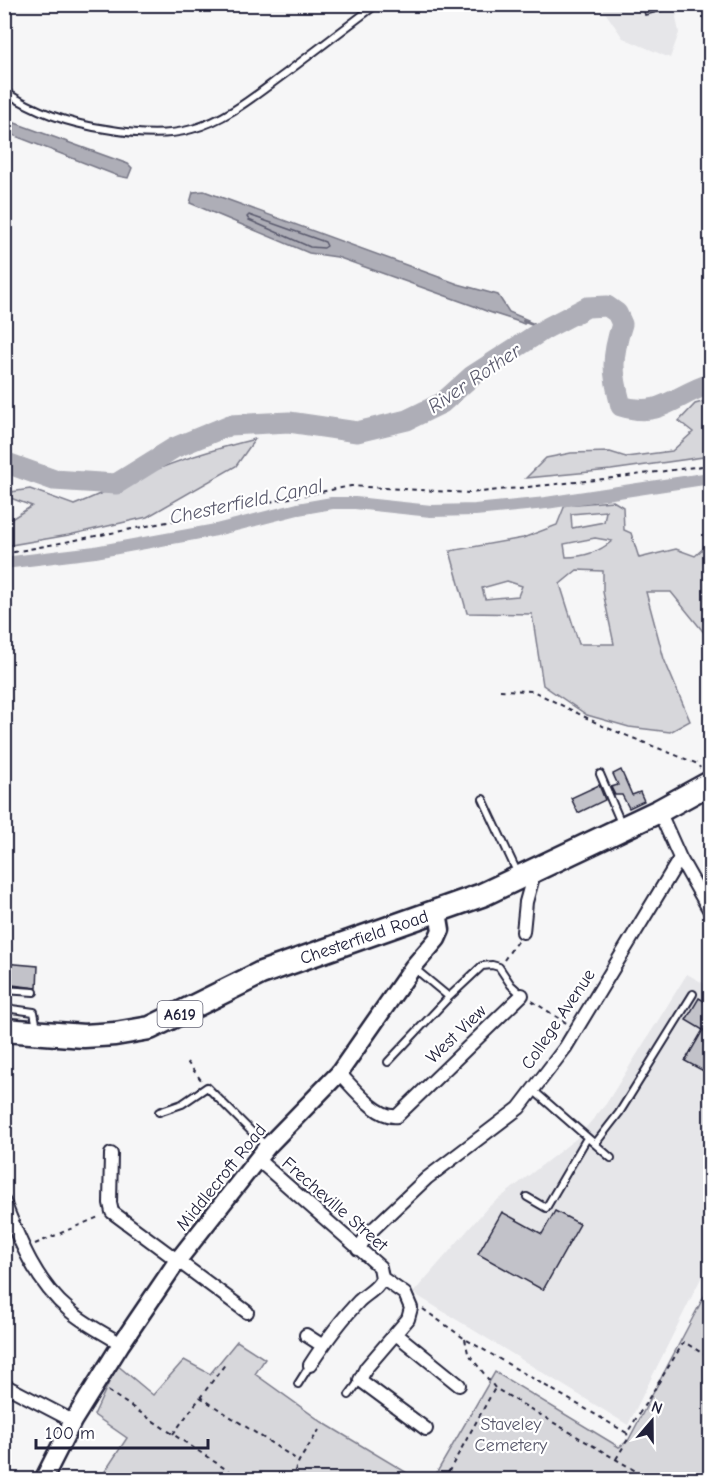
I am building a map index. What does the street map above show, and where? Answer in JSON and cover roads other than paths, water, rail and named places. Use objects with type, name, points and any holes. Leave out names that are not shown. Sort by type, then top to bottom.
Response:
[{"type":"highway","name":"Chesterfield Road","points":[[4,1030],[84,1036],[150,1028],[261,973],[462,903],[659,811],[709,783]]},
{"type":"street","points":[[659,811],[680,858],[711,911]]},
{"type":"street","name":"College Avenue","points":[[358,1249],[369,1233],[427,1178],[519,1108],[566,1048],[680,858]]},
{"type":"street","points":[[523,932],[527,874]]},
{"type":"street","name":"Middlecroft Road","points":[[43,1479],[73,1420],[178,1260],[262,1153],[339,1073],[413,967],[440,934],[441,924],[438,912]]},
{"type":"street","name":"West View","points":[[339,1073],[380,1113],[391,1117],[397,1116],[522,995]]},
{"type":"street","name":"Frecheville Street","points":[[262,1153],[358,1249],[381,1267],[382,1278],[379,1285],[361,1299],[334,1330],[310,1365]]},
{"type":"street","points":[[111,1154],[110,1203],[112,1212],[247,1312]]},
{"type":"street","points":[[4,1202],[24,1250],[46,1287],[70,1312],[121,1344]]},
{"type":"street","name":"Frecheville Street","points":[[382,1278],[405,1294],[411,1308],[408,1319],[396,1334]]},
{"type":"street","points":[[426,1429],[360,1380],[366,1368],[396,1334],[459,1385]]},
{"type":"street","points":[[306,1335],[323,1346]]},
{"type":"street","points":[[4,1384],[73,1420]]},
{"type":"lane","points":[[4,91],[23,104],[87,126],[123,132],[167,134],[193,129],[216,120],[248,101],[377,4]]},
{"type":"lane","points":[[600,774],[622,826]]},
{"type":"lane","points":[[483,799],[527,874]]},
{"type":"lane","name":"West View","points":[[388,1062],[449,997],[482,966],[492,965],[499,968],[511,985],[522,995]]},
{"type":"lane","name":"West View","points":[[413,967],[449,997]]},
{"type":"lane","points":[[4,990],[34,993]]},
{"type":"lane","points":[[595,1144],[619,1113],[693,994]]},
{"type":"lane","points":[[4,1008],[34,1012],[38,1034]]},
{"type":"lane","points":[[159,1112],[182,1104],[207,1087],[262,1153]]},
{"type":"lane","points":[[533,1090],[611,1158]]},
{"type":"lane","points":[[527,1197],[546,1208],[587,1138]]},
{"type":"lane","points":[[298,1384],[310,1365]]},
{"type":"lane","points":[[349,1395],[360,1380]]},
{"type":"water","points":[[4,119],[128,164],[132,168],[128,178],[5,132]]},
{"type":"water","points":[[204,191],[458,284],[498,295],[509,312],[528,320],[524,324],[337,257],[309,253],[190,203],[193,192]]},
{"type":"waterway","name":"River Rother","points":[[4,462],[54,480],[116,484],[174,448],[230,425],[289,422],[357,432],[407,420],[442,403],[472,376],[545,329],[587,307],[607,306],[617,313],[622,324],[614,356],[616,384],[621,406],[635,409],[658,407],[710,384]]},
{"type":"waterway","points":[[524,321],[545,329]]},
{"type":"waterway","name":"Chesterfield Canal","points":[[4,563],[95,552],[216,530],[298,509],[332,503],[355,503],[431,511],[475,510],[546,503],[710,478]]},
{"type":"park label","name":"Staveley Cemetery","points":[[511,1434]]}]
